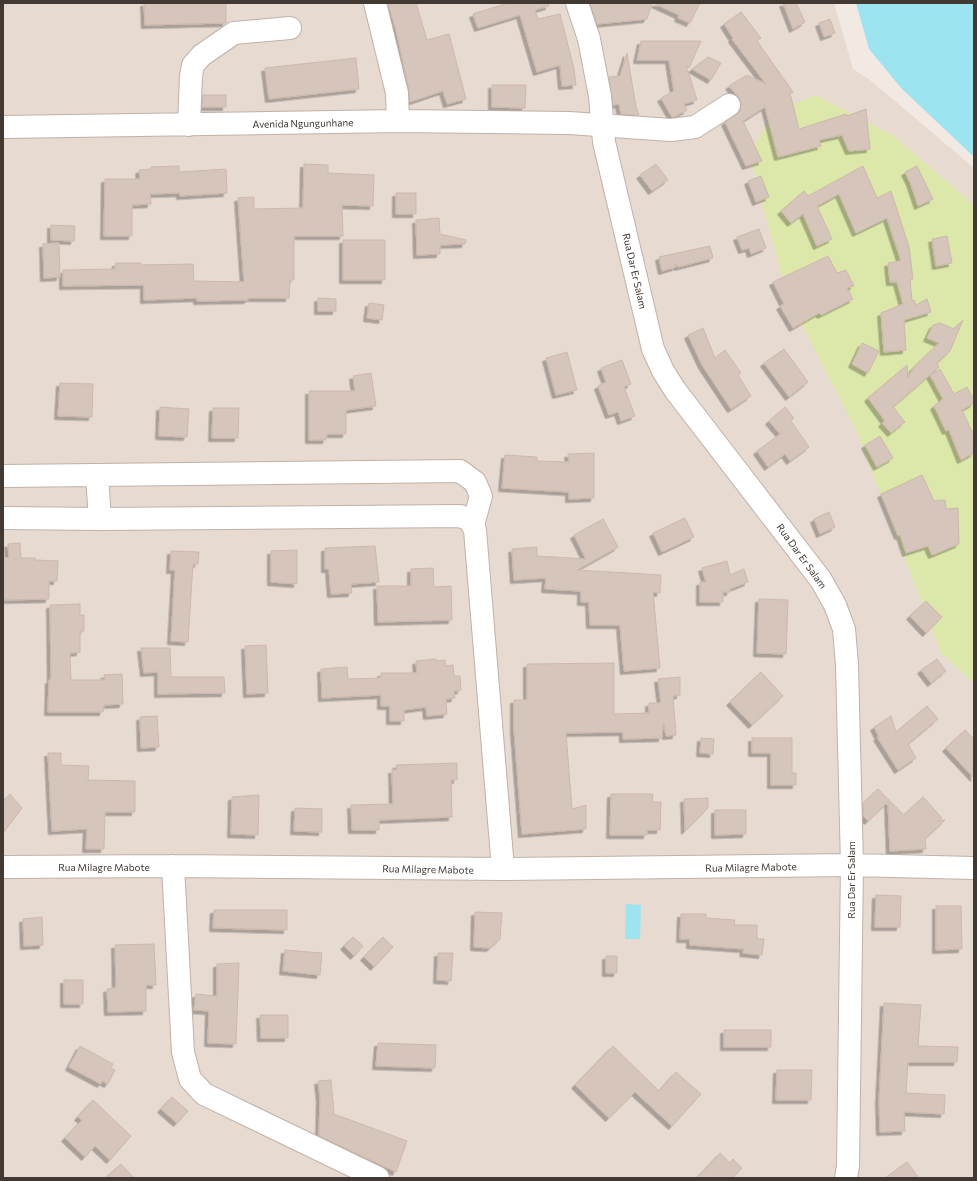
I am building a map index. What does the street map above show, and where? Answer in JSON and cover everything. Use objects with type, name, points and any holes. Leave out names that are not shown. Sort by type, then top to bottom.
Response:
[{"type":"street","points":[[375,3],[397,93],[398,121]]},
{"type":"street","name":"Rua Dar Er Salam","points":[[578,3],[589,39],[600,96],[604,142],[654,349],[663,371],[679,396],[821,580],[835,605],[844,629],[847,665],[852,866],[848,1166],[846,1178]]},
{"type":"street","points":[[189,125],[190,76],[193,65],[202,55],[234,33],[290,28]]},
{"type":"street","name":"Avenida Ngungunhane","points":[[3,127],[398,121],[569,123],[672,130],[695,127],[729,105]]},
{"type":"street","points":[[3,476],[460,471],[475,482],[481,496],[473,525]]},
{"type":"street","points":[[97,476],[100,519]]},
{"type":"street","points":[[3,518],[100,519],[460,516],[470,520],[473,525],[476,538],[503,869]]},
{"type":"street","points":[[173,866],[182,1052],[190,1079],[204,1094],[378,1178]]},
{"type":"street","name":"Rua Milagre Mabote","points":[[3,867],[173,866],[503,869],[852,866],[974,868]]},
{"type":"shaded area","points":[[3,3],[834,3],[853,69],[870,80],[974,168],[974,1178],[3,1178]]},
{"type":"green space","points":[[816,95],[892,135],[974,205],[974,683],[941,653],[858,435],[786,293],[749,153],[774,113]]},
{"type":"water","points":[[856,3],[974,3],[974,157],[901,88],[869,49]]},
{"type":"water","points":[[626,904],[641,905],[640,939],[625,939]]},
{"type":"building","points":[[144,3],[226,3],[226,23],[145,25]]},
{"type":"building","points":[[388,3],[416,3],[427,40],[449,34],[466,99],[447,104],[443,91],[410,102],[409,90],[396,30]]},
{"type":"building","points":[[508,3],[548,3],[549,6],[535,10],[538,19],[560,14],[574,69],[576,85],[562,86],[560,65],[537,72],[520,15],[478,28],[473,14]]},
{"type":"building","points":[[590,3],[652,3],[647,19],[597,24]]},
{"type":"building","points":[[653,3],[700,3],[690,23],[678,18],[679,15]]},
{"type":"building","points":[[783,3],[796,3],[805,22],[793,29]]},
{"type":"building","points":[[741,12],[761,38],[757,41],[793,92],[790,93],[799,129],[846,114],[847,116],[866,109],[870,149],[849,151],[842,135],[819,140],[821,146],[778,157],[765,107],[743,121],[762,161],[746,166],[725,122],[740,111],[741,105],[740,99],[729,86],[747,75],[766,84],[732,39],[733,38],[724,24]]},
{"type":"building","points":[[830,19],[835,33],[824,37],[819,23]]},
{"type":"building","points":[[641,41],[701,41],[689,68],[687,66],[687,73],[688,71],[697,100],[684,104],[687,110],[672,117],[661,98],[674,91],[669,60],[637,60]]},
{"type":"building","points":[[627,53],[636,107],[639,115],[621,114],[619,104],[613,105],[609,77],[620,76]]},
{"type":"building","points":[[708,57],[721,63],[711,80],[692,69]]},
{"type":"building","points":[[356,58],[359,89],[269,99],[265,68]]},
{"type":"building","points":[[492,85],[526,85],[525,108],[492,107]]},
{"type":"building","points":[[203,95],[226,95],[226,107],[202,107]]},
{"type":"building","points":[[304,164],[328,165],[328,173],[374,175],[373,206],[342,205],[343,236],[294,236],[294,280],[290,280],[289,298],[248,298],[248,300],[197,301],[197,298],[144,300],[144,285],[63,286],[63,270],[115,269],[116,263],[141,263],[141,265],[193,264],[194,281],[244,282],[238,198],[254,197],[254,209],[303,208]]},
{"type":"building","points":[[656,164],[668,180],[652,191],[640,175]]},
{"type":"building","points":[[179,166],[179,172],[226,169],[227,193],[180,196],[180,193],[150,194],[151,204],[132,205],[132,236],[104,236],[105,179],[140,179],[139,170],[151,169],[151,167]]},
{"type":"building","points":[[863,166],[877,198],[891,191],[909,247],[913,279],[910,280],[912,301],[914,300],[916,305],[927,299],[931,312],[904,320],[906,350],[884,352],[881,313],[903,304],[897,282],[890,282],[888,263],[901,261],[887,218],[856,233],[839,194],[817,206],[832,239],[817,246],[803,214],[791,223],[781,211],[804,191],[808,196]]},
{"type":"building","points":[[917,166],[933,199],[918,206],[905,172]]},
{"type":"building","points":[[761,176],[769,197],[756,202],[748,181]]},
{"type":"building","points":[[396,193],[416,193],[416,214],[396,214]]},
{"type":"building","points":[[439,218],[440,234],[466,240],[465,244],[440,245],[440,254],[417,255],[416,220]]},
{"type":"building","points":[[51,225],[75,226],[74,241],[51,240]]},
{"type":"building","points":[[759,229],[766,248],[751,254],[749,248],[742,250],[737,237]]},
{"type":"building","points":[[947,236],[952,263],[936,266],[932,239]]},
{"type":"building","points":[[343,240],[385,240],[385,280],[343,280]]},
{"type":"building","points":[[59,243],[60,277],[44,278],[43,244]]},
{"type":"building","points":[[710,246],[713,258],[678,267],[674,263],[676,267],[662,271],[659,257]]},
{"type":"building","points":[[828,256],[837,273],[846,270],[854,286],[847,288],[853,299],[821,315],[819,313],[793,328],[780,306],[784,304],[773,282]]},
{"type":"building","points":[[318,298],[336,299],[336,311],[318,311]]},
{"type":"building","points":[[369,303],[384,305],[382,320],[367,318]]},
{"type":"building","points":[[963,320],[950,351],[937,363],[939,367],[893,407],[905,422],[891,433],[882,423],[885,421],[868,398],[907,365],[908,378],[913,368],[939,343],[927,338],[933,325],[940,323],[954,329]]},
{"type":"building","points":[[703,328],[715,358],[725,350],[741,373],[738,375],[751,396],[731,409],[702,365],[688,335]]},
{"type":"building","points":[[862,343],[879,351],[868,373],[852,364]]},
{"type":"building","points":[[784,349],[808,382],[789,397],[764,363]]},
{"type":"building","points":[[567,352],[577,390],[556,395],[546,358]]},
{"type":"building","points":[[622,360],[631,384],[624,387],[635,416],[621,421],[618,412],[609,415],[598,386],[606,382],[601,368]]},
{"type":"building","points":[[940,369],[954,394],[967,387],[974,400],[974,403],[962,410],[974,436],[974,453],[961,460],[949,430],[946,431],[934,406],[943,399],[930,375]]},
{"type":"building","points":[[371,373],[376,406],[346,410],[346,434],[327,434],[326,440],[309,440],[309,391],[355,391],[353,376]]},
{"type":"building","points":[[60,383],[93,384],[92,417],[58,416]]},
{"type":"building","points":[[160,407],[189,409],[187,437],[159,436]]},
{"type":"building","points":[[785,407],[794,418],[791,421],[809,447],[790,461],[785,454],[768,467],[757,451],[780,434],[769,421]]},
{"type":"building","points":[[213,408],[239,408],[238,438],[212,438]]},
{"type":"building","points":[[880,436],[893,458],[877,467],[865,445]]},
{"type":"building","points":[[594,453],[594,498],[569,499],[569,492],[502,488],[505,455],[537,457],[537,461],[569,462],[568,454]]},
{"type":"building","points":[[922,475],[934,501],[945,500],[946,509],[958,508],[959,544],[932,555],[928,546],[906,553],[900,535],[898,536],[881,494]]},
{"type":"building","points":[[829,512],[835,527],[820,534],[814,519]]},
{"type":"building","points":[[685,518],[694,537],[662,552],[653,533]]},
{"type":"building","points":[[603,519],[618,547],[577,570],[661,575],[660,593],[653,592],[660,668],[624,671],[620,625],[590,625],[589,602],[581,602],[581,591],[545,589],[546,578],[514,580],[512,549],[537,547],[537,556],[586,559],[574,535]]},
{"type":"building","points":[[20,543],[21,558],[58,561],[57,581],[49,581],[49,599],[3,600],[3,558],[9,558],[8,544]]},
{"type":"building","points":[[375,546],[379,582],[351,584],[352,593],[331,594],[329,569],[325,569],[325,548]]},
{"type":"building","points":[[297,550],[297,584],[271,582],[271,551]]},
{"type":"building","points":[[171,551],[199,552],[198,564],[193,564],[188,642],[171,641],[175,570],[170,570]]},
{"type":"building","points":[[727,561],[730,575],[744,569],[748,582],[730,589],[730,592],[723,592],[723,602],[700,602],[700,582],[706,582],[702,568]]},
{"type":"building","points":[[433,568],[434,587],[451,586],[452,620],[378,622],[377,586],[411,586],[411,569]]},
{"type":"building","points":[[759,599],[788,600],[786,654],[757,653]]},
{"type":"building","points":[[926,601],[942,617],[926,633],[910,616]]},
{"type":"building","points":[[80,604],[80,615],[84,615],[84,631],[80,631],[80,652],[70,653],[71,680],[105,680],[104,675],[122,674],[123,704],[104,705],[103,712],[48,712],[49,680],[51,680],[50,605]]},
{"type":"building","points":[[266,645],[268,693],[247,694],[245,646]]},
{"type":"building","points":[[141,648],[170,648],[171,677],[224,677],[225,693],[158,694],[158,672],[144,673]]},
{"type":"building","points":[[436,659],[436,661],[445,660],[446,666],[453,665],[454,676],[460,676],[461,690],[454,691],[455,698],[446,699],[447,714],[427,716],[426,707],[404,710],[404,721],[390,721],[390,706],[381,706],[381,695],[322,698],[321,669],[347,667],[348,679],[381,678],[381,673],[417,673],[416,661]]},
{"type":"building","points":[[937,659],[946,671],[931,683],[921,670]]},
{"type":"building","points":[[614,663],[614,714],[649,713],[649,703],[661,703],[658,679],[680,677],[680,695],[673,696],[676,735],[666,736],[664,724],[662,738],[623,739],[623,732],[566,733],[572,809],[586,805],[586,829],[522,834],[514,730],[514,700],[527,700],[527,664]]},
{"type":"building","points":[[761,672],[783,696],[752,725],[730,702]]},
{"type":"building","points":[[927,706],[938,719],[908,744],[916,758],[898,770],[877,737],[879,737],[874,727],[891,716],[896,732]]},
{"type":"building","points":[[157,716],[159,747],[141,748],[140,717]]},
{"type":"building","points":[[965,730],[974,739],[974,778],[946,748]]},
{"type":"building","points":[[701,738],[714,739],[713,754],[700,753]]},
{"type":"building","points":[[752,738],[792,738],[792,773],[796,773],[796,785],[771,785],[771,753],[752,753]]},
{"type":"building","points":[[48,753],[61,753],[61,765],[89,766],[88,780],[135,781],[135,812],[105,812],[104,849],[86,849],[87,829],[52,831]]},
{"type":"building","points":[[457,763],[457,780],[451,780],[452,817],[379,820],[379,830],[352,830],[351,805],[393,804],[392,770],[397,770],[396,765]]},
{"type":"building","points":[[878,789],[904,815],[923,797],[942,818],[938,821],[945,820],[925,839],[926,849],[890,851],[888,802],[868,821],[863,816],[863,803]]},
{"type":"building","points":[[10,794],[22,808],[3,833],[3,802]]},
{"type":"building","points":[[611,794],[653,794],[652,802],[661,802],[660,830],[647,830],[647,835],[610,835]]},
{"type":"building","points":[[259,795],[258,835],[231,834],[232,797]]},
{"type":"building","points":[[708,798],[708,808],[685,831],[684,799]]},
{"type":"building","points":[[295,808],[322,809],[322,832],[294,831]]},
{"type":"building","points":[[715,810],[746,810],[746,834],[715,835]]},
{"type":"building","points":[[876,895],[901,896],[900,927],[875,927]]},
{"type":"building","points":[[936,906],[961,906],[962,949],[936,950]]},
{"type":"building","points":[[214,910],[287,910],[287,930],[213,928]]},
{"type":"building","points":[[475,912],[502,913],[500,939],[490,948],[474,947]]},
{"type":"building","points":[[681,914],[706,914],[706,918],[735,920],[734,925],[757,925],[757,939],[764,939],[762,955],[743,953],[744,949],[690,945],[690,939],[680,939]]},
{"type":"building","points":[[42,917],[43,945],[24,946],[23,919]]},
{"type":"building","points":[[353,937],[363,946],[354,956],[344,946]]},
{"type":"building","points":[[383,937],[393,947],[374,967],[364,957]]},
{"type":"building","points":[[154,944],[156,985],[146,985],[146,1011],[108,1012],[107,989],[116,988],[115,945]]},
{"type":"building","points":[[285,950],[322,953],[320,975],[283,971]]},
{"type":"building","points":[[438,953],[453,953],[451,981],[437,980]]},
{"type":"building","points":[[606,956],[617,956],[617,973],[606,973]]},
{"type":"building","points":[[239,963],[236,1044],[208,1043],[209,1011],[194,1010],[196,994],[217,996],[217,964]]},
{"type":"building","points":[[64,980],[83,980],[83,1004],[64,1004]]},
{"type":"building","points":[[884,1003],[921,1005],[918,1046],[958,1047],[957,1062],[908,1062],[906,1093],[945,1095],[944,1114],[904,1112],[905,1131],[880,1132],[879,1101]]},
{"type":"building","points":[[260,1015],[288,1015],[288,1038],[261,1038]]},
{"type":"building","points":[[724,1030],[771,1030],[771,1047],[724,1047]]},
{"type":"building","points":[[378,1043],[436,1045],[435,1068],[376,1066]]},
{"type":"building","points":[[80,1046],[113,1064],[111,1068],[115,1070],[108,1084],[102,1081],[101,1084],[69,1067]]},
{"type":"building","points":[[613,1046],[659,1091],[676,1072],[701,1094],[672,1126],[635,1092],[609,1118],[575,1085]]},
{"type":"building","points":[[777,1070],[812,1070],[811,1100],[776,1100]]},
{"type":"building","points":[[331,1080],[334,1114],[407,1141],[396,1172],[319,1136],[320,1098],[318,1081]]},
{"type":"building","points":[[172,1097],[188,1111],[177,1123],[161,1109]]},
{"type":"building","points":[[93,1100],[131,1136],[110,1160],[95,1146],[85,1157],[65,1138],[82,1120],[78,1117]]},
{"type":"building","points":[[720,1153],[730,1163],[733,1159],[742,1168],[732,1178],[697,1178]]},
{"type":"building","points":[[907,1162],[919,1178],[885,1178]]},
{"type":"building","points":[[121,1164],[134,1178],[105,1178]]}]
